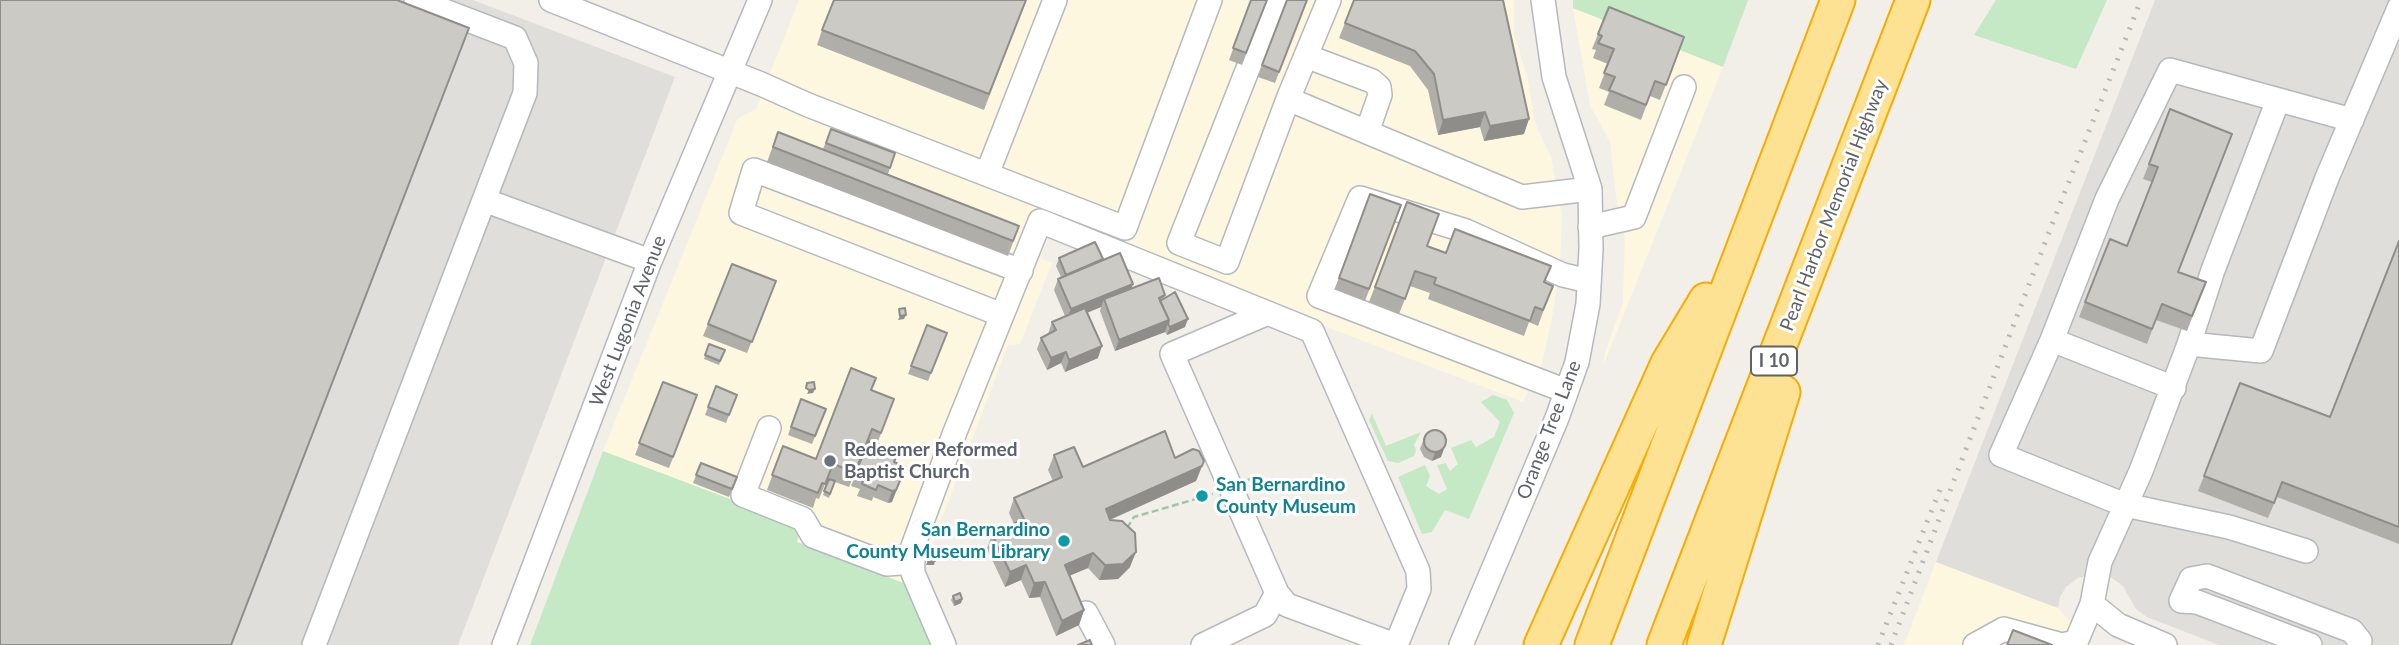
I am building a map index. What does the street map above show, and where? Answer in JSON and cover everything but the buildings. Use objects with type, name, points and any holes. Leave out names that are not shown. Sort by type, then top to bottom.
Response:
[{"type":"highway","points":[[1592,645],[1748,229],[1838,0]]},
{"type":"highway","name":"Pearl Harbor Memorial Highway","points":[[1664,645],[1913,0]]},
{"type":"highway","points":[[1704,645],[1883,76]]},
{"type":"highway","points":[[1541,645],[1668,363],[1748,229]]},
{"type":"street","points":[[314,645],[525,93],[526,63],[515,38],[416,0]]},
{"type":"street","points":[[551,0],[808,105],[1125,228],[1210,0]]},
{"type":"street","name":"West Lugonia Avenue","points":[[504,645],[650,261],[760,0]]},
{"type":"street","points":[[987,174],[1055,0]]},
{"type":"street","points":[[1275,0],[1179,243],[1227,262],[1288,99],[1329,0]]},
{"type":"street","name":"Orange Tree Lane","points":[[1461,645],[1577,362],[1588,304],[1590,189],[1554,77],[1543,0]]},
{"type":"street","points":[[2189,344],[2261,351],[2327,178],[2399,8]]},
{"type":"street","points":[[1306,55],[1372,81],[1379,87],[1380,95],[1367,132]]},
{"type":"street","points":[[2306,551],[2229,527],[2126,505],[2001,455],[2052,340],[2107,199],[2171,70],[2352,120]]},
{"type":"street","points":[[1590,227],[1634,217],[1684,87]]},
{"type":"street","points":[[1288,99],[1522,197],[1590,189]]},
{"type":"street","points":[[1975,645],[2004,629],[2062,645],[2076,642],[2092,604],[2100,562],[2174,388],[2213,270],[2278,100]]},
{"type":"street","points":[[1002,315],[741,214],[754,170],[1021,271]]},
{"type":"street","points":[[1566,391],[1319,296],[1360,198],[1466,231],[1563,275],[1589,281]]},
{"type":"street","points":[[484,200],[650,261]]},
{"type":"street","points":[[944,645],[913,573],[912,549],[955,432],[1040,221],[1268,313],[1312,331],[1418,571],[1419,589],[1395,645],[1287,605],[1277,593],[1172,355],[1268,313]]},
{"type":"street","points":[[2052,340],[2174,388]]},
{"type":"street","points":[[769,428],[743,495],[803,519],[813,536],[887,564],[913,562]]},
{"type":"street","points":[[2310,645],[2197,602],[2181,601],[2191,579],[2207,576],[2352,631],[2360,641],[2359,645]]},
{"type":"street","points":[[1203,645],[1265,615],[1277,593]]},
{"type":"street","points":[[2092,604],[2118,625],[2165,645]]},
{"type":"street","points":[[1086,613],[1103,645]]},
{"type":"path","points":[[1125,530],[1134,517],[1230,488],[1258,475]]},
{"type":"shaded area","points":[[0,0],[473,0],[675,77],[458,645],[0,645]]},
{"type":"shaded area","points":[[799,0],[1514,0],[1514,34],[1527,76],[1535,123],[1551,157],[1562,213],[1560,262],[1553,312],[1542,364],[1523,402],[1055,223],[1040,258],[1052,263],[1020,344],[1008,345],[925,563],[906,584],[797,541],[801,526],[603,451],[738,118],[756,109]]},
{"type":"shaded area","points":[[2155,0],[2399,0],[2399,645],[2219,645],[2147,617],[2136,609],[2123,586],[2109,576],[2095,574],[2078,578],[2066,587],[2058,608],[1936,562]]},
{"type":"shaded area","points":[[1573,8],[1723,67],[1603,366],[1623,302],[1625,238],[1616,196],[1610,142],[1590,105]]},
{"type":"shaded area","points":[[1936,562],[2058,608],[2092,645],[1904,645]]},
{"type":"green space","points":[[1573,0],[1748,0],[1723,67],[1573,8]]},
{"type":"green space","points":[[1996,0],[2107,0],[2076,69],[1974,35]]},
{"type":"green space","points":[[1493,395],[1507,400],[1514,413],[1469,519],[1445,510],[1432,532],[1422,534],[1398,477],[1425,465],[1430,476],[1426,486],[1439,494],[1447,489],[1437,465],[1446,463],[1450,471],[1458,464],[1451,448],[1471,440],[1476,447],[1494,437],[1500,422],[1481,402]]},
{"type":"green space","points":[[1372,414],[1386,446],[1421,432],[1414,445],[1414,456],[1398,463],[1388,461],[1369,420]]},
{"type":"green space","points":[[603,451],[801,526],[797,542],[906,584],[931,645],[530,645]]},
{"type":"railway","points":[[1891,645],[2141,0]]},
{"type":"railway","points":[[1878,645],[1943,482]]},
{"type":"place","name":"Redeemer Reformed Baptist Church","points":[[830,461]]},
{"type":"place","name":"San Bernardino County Museum","points":[[1202,496]]},
{"type":"place","name":"San Bernardino County Museum Library","points":[[1064,541]]}]
